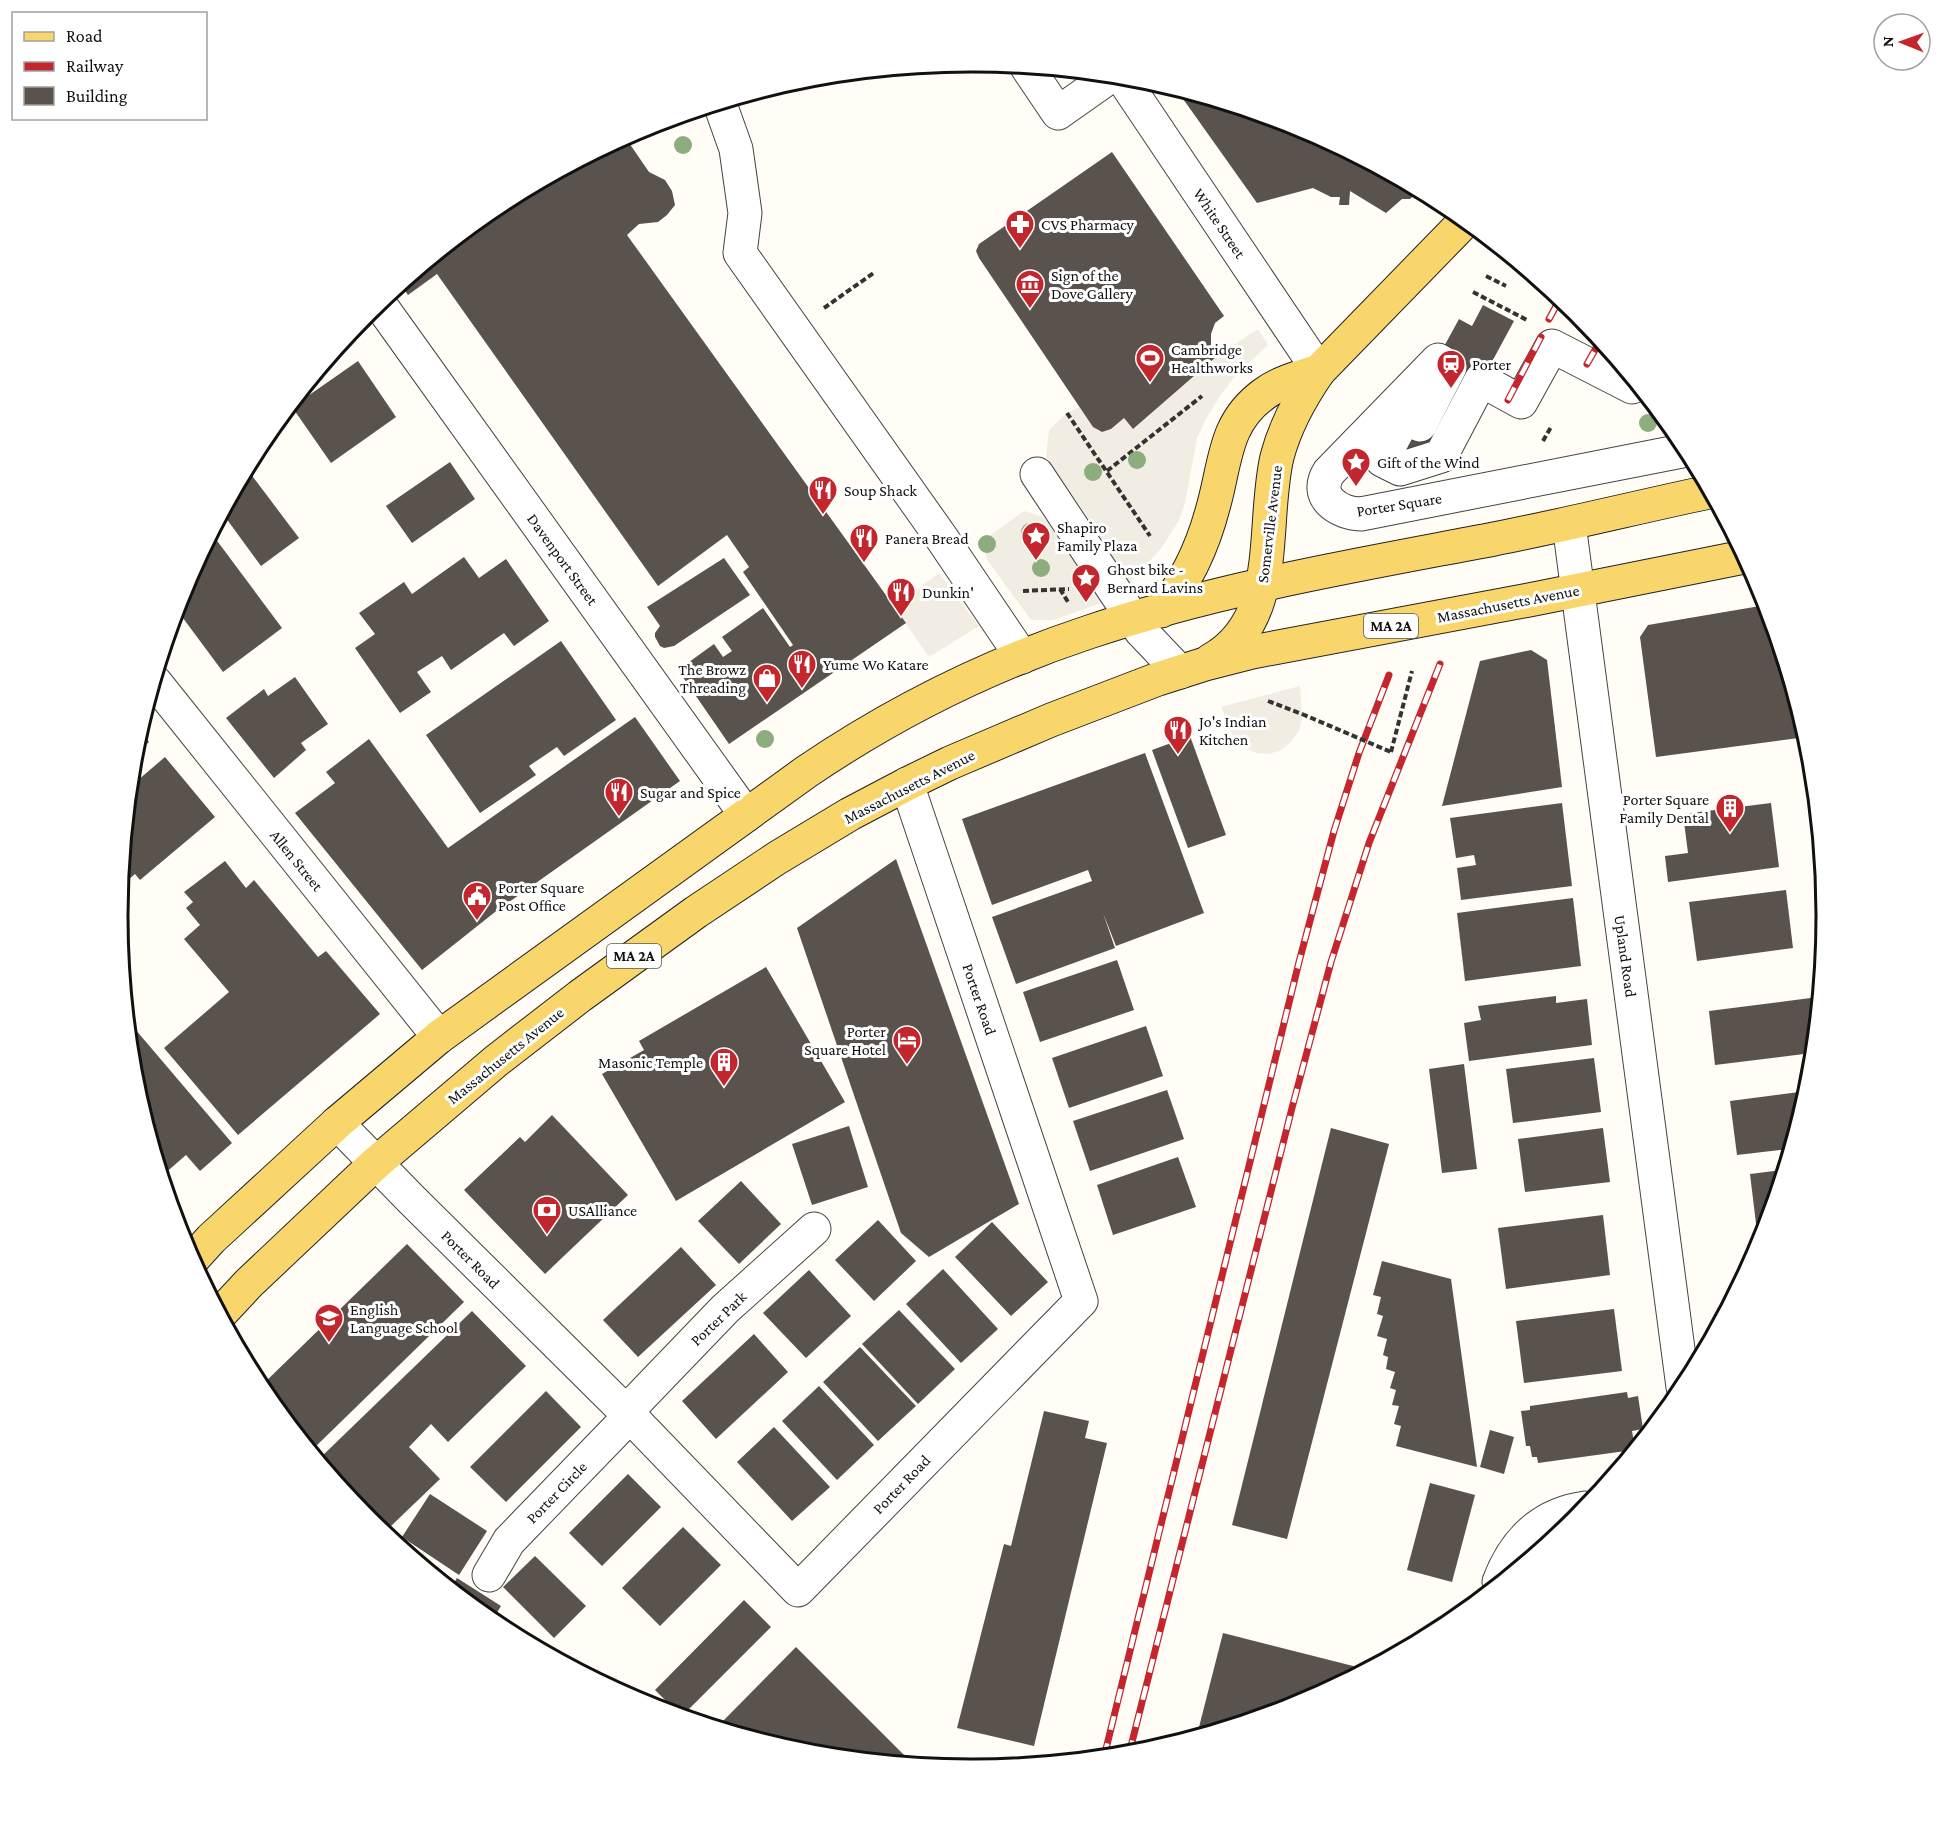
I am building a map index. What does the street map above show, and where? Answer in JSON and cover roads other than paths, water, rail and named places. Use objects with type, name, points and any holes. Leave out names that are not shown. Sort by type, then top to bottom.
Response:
[{"type":"main road","name":"Somerville Avenue","points":[[1192,668],[1227,650],[1242,636],[1253,617],[1262,585],[1278,456],[1295,412],[1319,371],[1459,227]]},
{"type":"main road","name":"Somerville Avenue","points":[[1147,615],[1171,600],[1185,580],[1197,556],[1214,506],[1225,450],[1238,421],[1251,404],[1266,392],[1281,383],[1319,371]]},
{"type":"main road","name":"MA 2A","points":[[199,1252],[337,1123],[440,1037],[814,766],[868,732],[924,702],[1022,657],[1088,632],[1147,615],[1262,585],[1569,524],[1702,494]]},
{"type":"main road","name":"Massachusetts Avenue","points":[[226,1308],[376,1163],[496,1061],[645,948],[777,858],[850,814],[907,784],[1051,720],[1192,668],[1252,652],[1736,559]]},
{"type":"street","points":[[1032,74],[1058,113],[1102,82]]},
{"type":"street","name":"White Street","points":[[1128,87],[1319,371]]},
{"type":"street","points":[[722,111],[736,149],[745,213],[740,253],[941,537],[1022,657]]},
{"type":"street","name":"Davenport Street","points":[[385,311],[746,815]]},
{"type":"street","name":"Porter Square","points":[[1626,384],[1552,346],[1521,402],[1481,380],[1441,456],[1400,469],[1382,460],[1405,417],[1420,425],[1450,367],[1438,360],[1329,472],[1324,481],[1325,494],[1336,508],[1348,513],[1361,514],[1676,452]]},
{"type":"street","points":[[1037,474],[1147,615],[1150,642],[1192,668]]},
{"type":"street","name":"Upland Road","points":[[1569,524],[1681,1371]]},
{"type":"street","name":"Allen Street","points":[[160,688],[440,1037]]},
{"type":"street","name":"Porter Road","points":[[337,1123],[628,1414],[798,1590],[1081,1301],[907,784]]},
{"type":"street","name":"Porter Park","points":[[628,1414],[725,1309],[814,1229]]},
{"type":"street","name":"Porter Circle","points":[[489,1575],[508,1541],[628,1414]]},
{"type":"street","points":[[1504,1569],[1526,1535],[1557,1516],[1567,1513]]},
{"type":"railway","points":[[1549,319],[1556,307]]},
{"type":"railway","points":[[1508,400],[1541,337]]},
{"type":"railway","points":[[1587,364],[1596,348]]},
{"type":"railway","points":[[1132,1744],[1331,962],[1369,843],[1440,664]]},
{"type":"railway","points":[[1106,1748],[1299,962],[1334,831],[1359,753],[1389,675]]},
{"type":"place","name":"CVS Pharmacy","points":[[1020,250]]},
{"type":"place","name":"Sign of the Dove Gallery","points":[[1030,310]]},
{"type":"place","name":"Cambridge Healthworks","points":[[1150,384]]},
{"type":"place","name":"Porter","points":[[1451,390]]},
{"type":"place","name":"Gift of the Wind","points":[[1356,488]]},
{"type":"place","name":"Soup Shack","points":[[823,516]]},
{"type":"place","name":"Shapiro Family Plaza","points":[[1036,562]]},
{"type":"place","name":"Panera Bread","points":[[864,564]]},
{"type":"place","name":"Ghost bike - Bernard Lavins","points":[[1086,604]]},
{"type":"place","name":"Dunkin'","points":[[901,618]]},
{"type":"place","name":"Yume Wo Katare","points":[[802,690]]},
{"type":"place","name":"The Browz Threading","points":[[767,704]]},
{"type":"place","name":"Jo's Indian Kitchen","points":[[1178,756]]},
{"type":"place","name":"Sugar and Spice","points":[[619,818]]},
{"type":"place","name":"Porter Square Family Dental","points":[[1730,834]]},
{"type":"place","name":"Porter Square Post Office","points":[[477,922]]},
{"type":"place","name":"Porter Square Hotel","points":[[907,1066]]},
{"type":"place","name":"Masonic Temple","points":[[724,1088]]},
{"type":"place","name":"USAlliance","points":[[547,1236]]},
{"type":"place","name":"English Language School","points":[[329,1344]]}]
